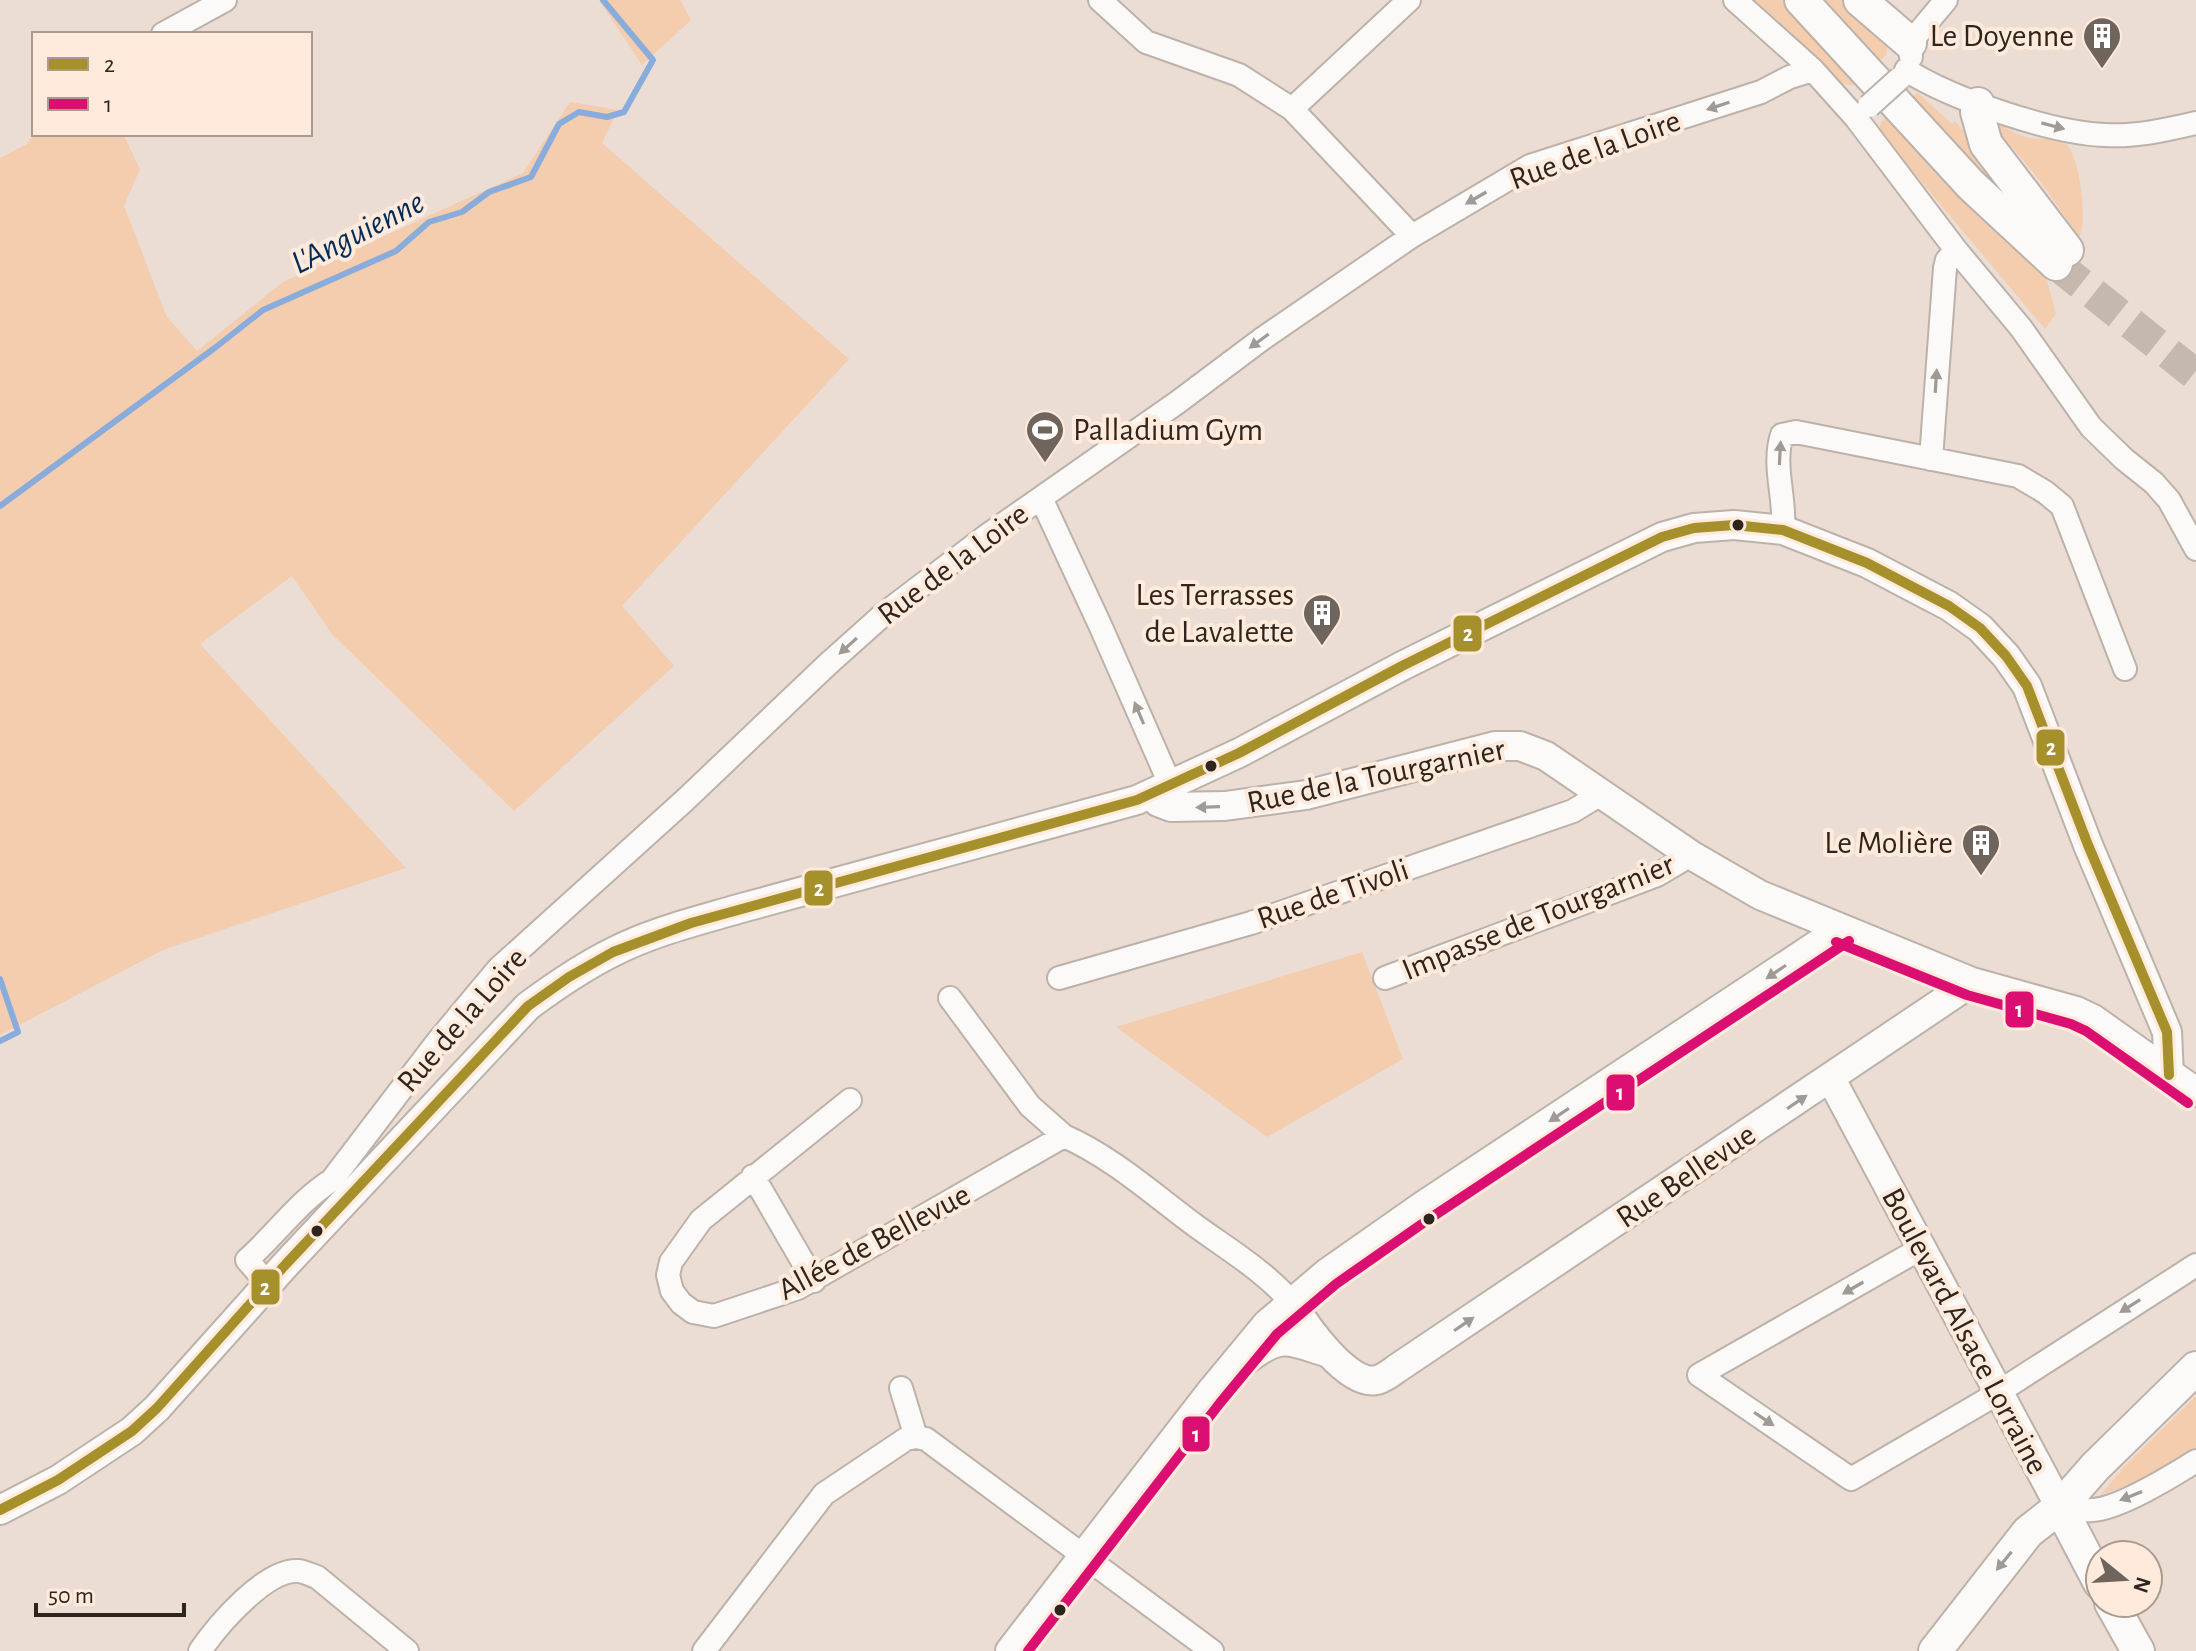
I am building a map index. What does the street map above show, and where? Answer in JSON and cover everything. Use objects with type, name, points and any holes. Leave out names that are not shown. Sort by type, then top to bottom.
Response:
[{"type":"main road","points":[[1801,0],[1971,185],[2062,257],[1986,144],[1979,122],[1978,104]]},
{"type":"main road","points":[[1860,0],[1905,64]]},
{"type":"main road","points":[[1935,1651],[2028,1532],[2060,1507],[2095,1467],[2196,1368]]},
{"type":"main road","name":"Boulevard Alsace Lorraine","points":[[2060,1507],[2084,1553]]},
{"type":"main road","points":[[2120,1619],[2138,1651]]},
{"type":"street","points":[[167,32],[225,0]]},
{"type":"street","points":[[1100,0],[1146,42],[1239,75],[1292,109],[1412,236]]},
{"type":"street","points":[[1292,109],[1409,0]]},
{"type":"street","points":[[1735,0],[1857,110],[1956,250],[2021,328],[2091,427],[2169,500],[2196,549]]},
{"type":"street","points":[[1857,110],[1905,64],[1946,0]]},
{"type":"street","points":[[1775,38],[1790,77],[1857,110]]},
{"type":"street","points":[[1905,64],[1934,86],[1978,104],[2077,133],[2145,134],[2196,123]]},
{"type":"street","name":"Rue de la Loire","points":[[277,1274],[247,1260],[313,1192],[332,1180],[438,1041],[498,969],[885,613],[1262,339],[1412,236],[1530,166],[1761,92],[1790,77],[1813,70]]},
{"type":"street","points":[[1931,459],[1945,268],[1947,260],[1956,250]]},
{"type":"street","points":[[1783,530],[1777,449],[1782,435],[1796,432],[2018,476],[2062,506],[2125,669]]},
{"type":"street","points":[[1041,498],[1095,613],[1161,789]]},
{"type":"street","points":[[0,1510],[58,1480],[132,1431],[157,1408],[277,1274],[528,1006],[555,986],[615,951],[701,920],[909,861],[1098,813],[1161,789],[1239,753],[1402,666],[1662,537],[1694,528],[1734,525],[1783,530],[1867,563],[1949,606],[1980,628],[2006,656],[2027,686],[2088,845],[2167,1032],[2183,1079]]},
{"type":"street","name":"Rue de la Tourgarnier","points":[[1161,789],[1158,802],[1171,807],[1260,803],[1336,787],[1469,751],[1508,745],[1533,749],[1691,855],[1760,895],[1972,982],[2076,1011],[2183,1079],[2196,1092]]},
{"type":"street","name":"Rue de Tivoli","points":[[1059,978],[1251,923],[1573,811],[1601,794]]},
{"type":"street","name":"Impasse de Tourgarnier","points":[[1385,978],[1657,875],[1691,855]]},
{"type":"street","points":[[1010,1651],[1267,1324],[1327,1273],[1440,1194],[1841,929]]},
{"type":"street","name":"Rue Bellevue","points":[[1330,1354],[1363,1379],[1377,1380],[1972,982]]},
{"type":"street","points":[[950,998],[1030,1106],[1064,1136],[1083,1144],[1274,1283],[1330,1354]]},
{"type":"street","name":"Boulevard Alsace Lorraine","points":[[1831,1079],[2060,1507]]},
{"type":"street","name":"Allée de Bellevue","points":[[850,1100],[701,1220],[671,1262],[668,1275],[672,1291],[681,1303],[693,1312],[714,1316],[814,1281],[1064,1136]]},
{"type":"street","points":[[753,1176],[814,1281]]},
{"type":"street","points":[[265,1244],[277,1274]]},
{"type":"street","points":[[1920,1249],[1699,1375],[1851,1479],[1983,1402],[2196,1265]]},
{"type":"street","points":[[1224,1378],[1263,1347],[1276,1341],[1290,1341],[1330,1354]]},
{"type":"street","points":[[901,1388],[916,1437]]},
{"type":"street","points":[[704,1651],[824,1494],[906,1439],[916,1437],[926,1439],[1212,1651]]},
{"type":"street","points":[[2060,1507],[2090,1511],[2099,1509],[2148,1490],[2196,1461]]},
{"type":"street","points":[[200,1651],[216,1627],[249,1595],[283,1573],[300,1571],[317,1577],[407,1651]]},
{"type":"shaded area","points":[[599,0],[680,0],[691,20],[642,65]]},
{"type":"shaded area","points":[[1750,0],[1784,0],[1859,80],[1853,85],[1840,84]]},
{"type":"shaded area","points":[[1818,0],[1847,0],[1889,37],[1886,55],[1877,63]]},
{"type":"shaded area","points":[[1918,93],[1952,124],[1955,121],[2004,178],[2035,225],[1906,100]]},
{"type":"shaded area","points":[[570,102],[618,110],[602,143],[849,359],[622,606],[674,666],[514,811],[332,634],[292,576],[200,644],[406,868],[163,950],[0,1035],[0,158],[27,144],[33,136],[124,136],[140,169],[124,206],[167,317],[197,351],[283,282],[523,173]]},
{"type":"shaded area","points":[[1887,116],[2047,280],[2056,314],[2045,329],[1882,135],[1880,124]]},
{"type":"shaded area","points":[[1999,123],[2026,137],[2057,137],[2070,149],[2082,193],[2080,235],[2077,236],[2040,181],[1996,130]]},
{"type":"shaded area","points":[[1362,952],[1403,1059],[1267,1137],[1116,1027]]},
{"type":"shaded area","points":[[2196,1396],[2196,1447],[2148,1478],[2100,1495],[2128,1463]]},
{"type":"waterway","name":"L'Anguienne","points":[[0,506],[263,310],[396,251],[429,222],[462,212],[489,192],[531,177],[559,124],[579,112],[607,117],[624,112],[653,60],[603,0]]},
{"type":"waterway","name":"L'Anguienne","points":[[0,979],[18,1032],[0,1041]]},
{"type":"tunnel","points":[[2056,264],[2196,375]]},
{"type":"transit line","name":"2","points":[[0,1510],[58,1480],[132,1431],[157,1408],[286,1264],[528,1006],[569,977],[613,952],[691,923],[1137,800],[1239,753],[1402,666],[1662,537],[1694,528],[1734,525],[1783,530],[1867,563],[1949,606],[1980,628],[2006,656],[2027,686],[2088,845],[2167,1032],[2169,1075]]},
{"type":"transit line","name":"1","points":[[1028,1651],[1277,1334],[1336,1284],[1429,1219],[1849,941]]},
{"type":"transit line","name":"1","points":[[1836,942],[1967,995],[2071,1024],[2086,1031],[2188,1103]]},
{"type":"place","name":"Le Doyenne","points":[[2102,70]]},
{"type":"place","name":"Palladium Gym","points":[[1045,464]]},
{"type":"place","name":"Les Terrasses de Lavalette","points":[[1322,647]]},
{"type":"place","name":"Le Molière","points":[[1981,877]]}]
